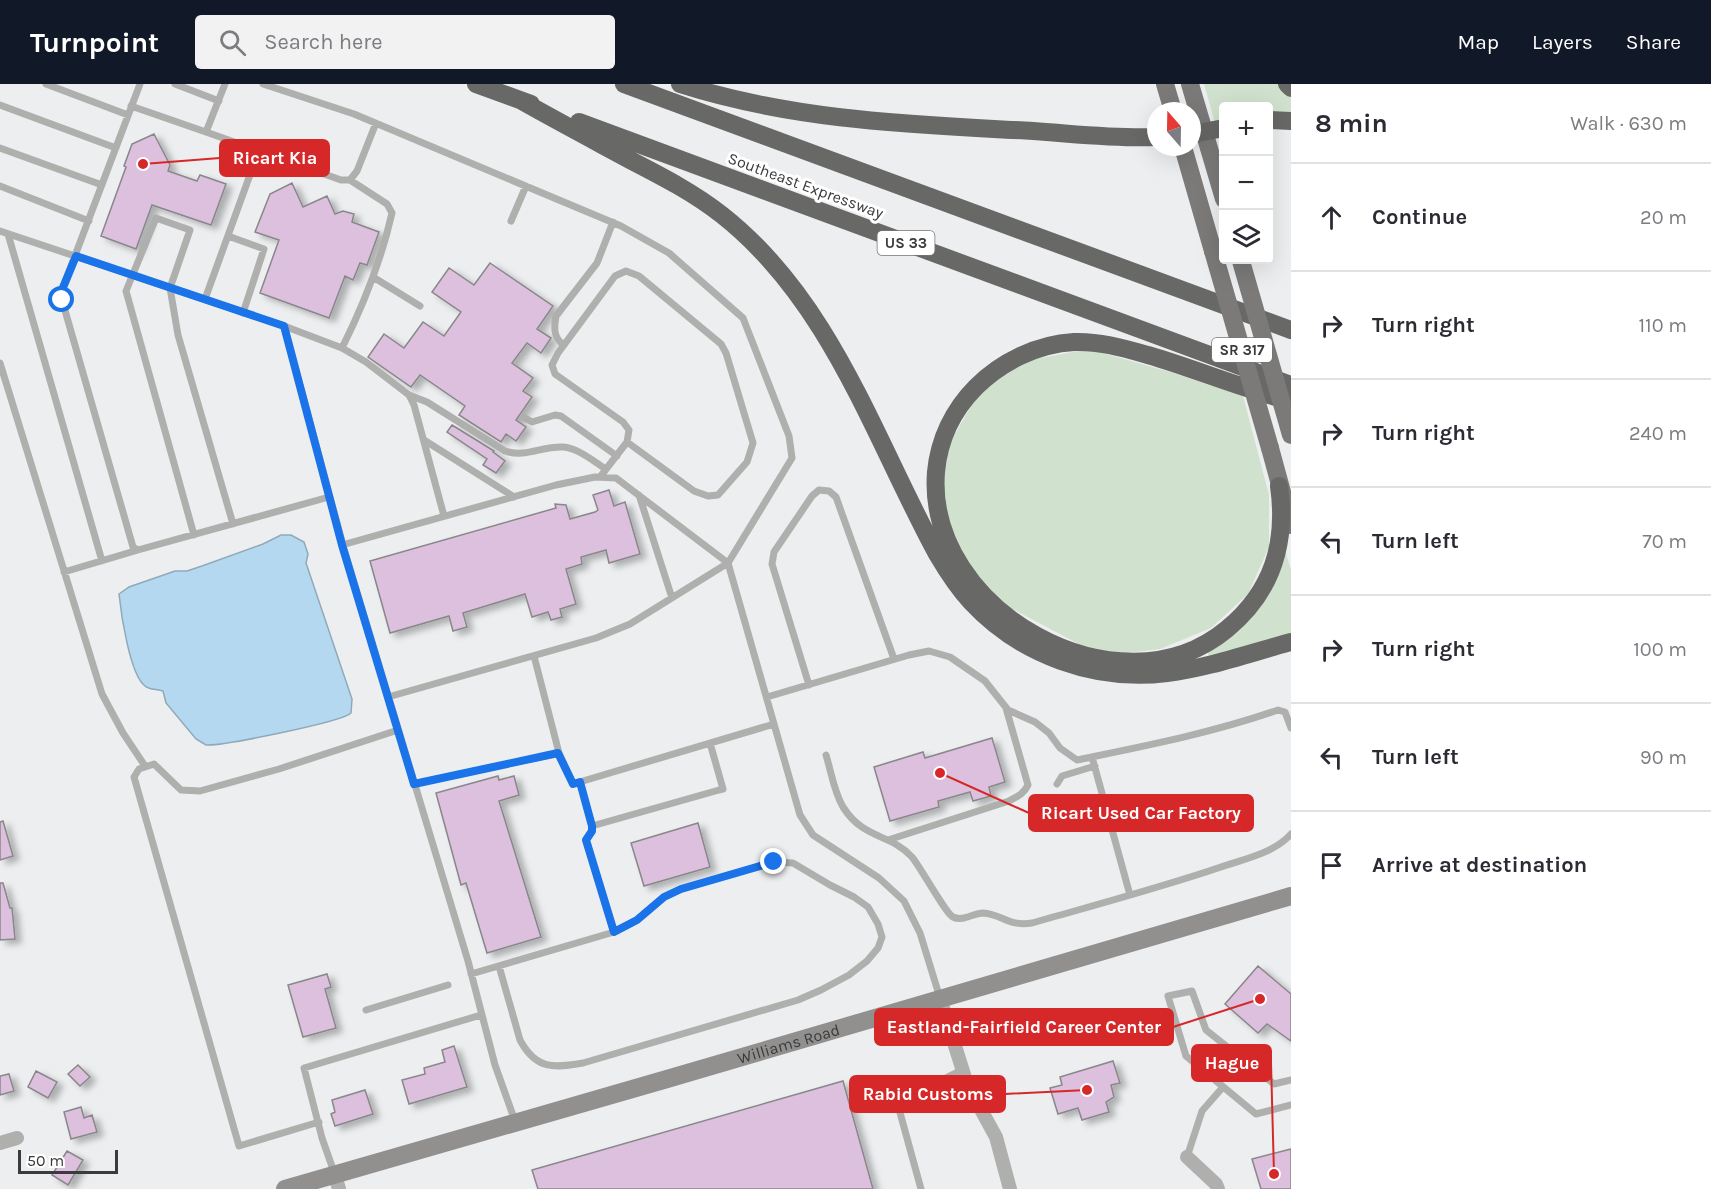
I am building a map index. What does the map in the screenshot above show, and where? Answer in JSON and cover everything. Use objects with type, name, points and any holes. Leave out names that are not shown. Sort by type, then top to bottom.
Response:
[{"type":"highway","name":"Southeast Expressway","points":[[476,84],[1291,385]]},
{"type":"highway","name":"Southeast Expressway","points":[[624,84],[1291,330]]},
{"type":"highway","points":[[680,84],[801,113],[875,122],[1147,137]]},
{"type":"highway","points":[[1287,84],[1291,88]]},
{"type":"highway","points":[[520,100],[684,188],[723,215],[788,281],[810,308],[847,372],[937,554],[971,602],[1003,631],[1038,652],[1059,660],[1101,671],[1145,675],[1184,670],[1291,642]]},
{"type":"highway","points":[[1273,120],[1291,122]]},
{"type":"highway","points":[[1201,132],[1219,129]]},
{"type":"highway","points":[[1279,486],[1282,520],[1279,548],[1274,567],[1250,607],[1236,622],[1206,645],[1171,657],[1146,661],[1095,658],[1071,651],[1022,629],[1002,613],[972,584],[953,555],[940,521],[935,486],[938,455],[942,441],[954,416],[969,394],[1003,365],[1026,353],[1051,345],[1077,342],[1122,348],[1291,401]]},
{"type":"main road","points":[[1165,84],[1170,102]]},
{"type":"main road","points":[[1190,84],[1193,102]]},
{"type":"main road","points":[[1201,141],[1219,186]]},
{"type":"main road","name":"SR 317","points":[[1186,156],[1291,525]]},
{"type":"main road","name":"SR 317","points":[[1242,264],[1291,435]]},
{"type":"main road","name":"Williams Road","points":[[285,1189],[337,1182],[516,1123],[1291,896]]},
{"type":"street","points":[[940,998],[967,1084],[996,1137],[1010,1189]]},
{"type":"street","points":[[0,1143],[17,1138]]},
{"type":"street","points":[[1187,1157],[1216,1184],[1218,1189]]},
{"type":"lane","points":[[46,84],[128,115]]},
{"type":"lane","points":[[138,550],[134,547],[62,300],[62,290],[140,84]]},
{"type":"lane","points":[[175,84],[219,101]]},
{"type":"lane","points":[[206,132],[225,84]]},
{"type":"lane","points":[[263,84],[376,123],[613,222],[669,253],[743,318],[789,436],[792,458],[728,563],[630,624],[596,638],[388,697]]},
{"type":"lane","points":[[0,105],[116,147]]},
{"type":"lane","points":[[131,106],[341,180],[350,180],[387,204],[392,213],[386,237],[364,304],[342,348]]},
{"type":"lane","points":[[350,180],[357,171],[376,123]]},
{"type":"lane","points":[[0,148],[102,185]]},
{"type":"lane","points":[[205,299],[259,150]]},
{"type":"lane","points":[[0,186],[89,221]]},
{"type":"lane","points":[[511,221],[526,186]]},
{"type":"lane","points":[[194,535],[126,291],[156,218],[190,230],[170,288],[178,336],[233,524]]},
{"type":"lane","points":[[564,345],[556,336],[554,326],[556,316],[597,263],[613,222]]},
{"type":"lane","points":[[4,232],[284,326],[342,348],[366,362],[409,396],[427,402],[515,455],[565,447],[585,456],[606,470]]},
{"type":"lane","points":[[4,232],[102,561]]},
{"type":"lane","points":[[228,236],[264,249],[243,313]]},
{"type":"lane","points":[[600,477],[627,442],[629,430],[623,422],[555,374],[552,365],[615,276],[626,271],[639,276],[722,344],[753,443],[747,462],[718,495],[708,496],[694,491],[627,442]]},
{"type":"lane","points":[[373,277],[420,306]]},
{"type":"lane","points":[[284,326],[342,545],[471,974],[495,1065],[516,1123]]},
{"type":"lane","points":[[0,363],[102,694],[123,733],[145,766]]},
{"type":"lane","points":[[409,396],[424,440],[444,516]]},
{"type":"lane","points":[[524,417],[532,422],[555,415],[561,416],[617,456]]},
{"type":"lane","points":[[424,440],[514,497]]},
{"type":"lane","points":[[342,545],[556,485],[600,477],[616,478],[639,495],[728,563],[800,815],[813,835],[879,878],[904,901],[920,933],[940,998]]},
{"type":"lane","points":[[809,685],[772,564],[774,552],[812,496],[819,490],[829,490],[836,497],[894,659]]},
{"type":"lane","points":[[639,495],[672,598]]},
{"type":"lane","points":[[64,572],[329,497]]},
{"type":"lane","points":[[766,697],[894,659],[929,651],[950,657],[986,681],[1006,708],[1028,785],[1021,795],[1009,801],[888,840]]},
{"type":"lane","points":[[534,656],[558,753],[573,784],[774,724]]},
{"type":"lane","points":[[1006,708],[1035,722],[1049,733],[1060,748],[1077,760],[1197,735],[1278,710],[1285,712],[1291,728]]},
{"type":"lane","points":[[319,1122],[239,1146],[134,777],[139,769],[154,764],[181,790],[200,791],[279,769],[398,730]]},
{"type":"lane","points":[[592,826],[723,789],[710,743]]},
{"type":"lane","points":[[414,784],[558,753]]},
{"type":"lane","points":[[826,754],[843,806],[858,826],[874,836],[888,840],[911,857],[926,876],[949,916],[957,919],[983,913],[1020,925],[1032,923],[1130,895],[1261,853],[1285,842],[1291,834]]},
{"type":"lane","points":[[1092,757],[1130,895]]},
{"type":"lane","points":[[1057,784],[1062,776],[1095,766]]},
{"type":"lane","points":[[580,782],[592,826],[592,831],[586,840],[614,932]]},
{"type":"lane","points":[[471,974],[614,932],[637,920],[664,897],[673,893],[774,862],[793,863],[854,897],[868,907],[878,924],[882,937],[878,948],[867,961],[849,975],[798,1000],[583,1063],[555,1068],[534,1059],[525,1050],[520,1040],[499,966]]},
{"type":"lane","points":[[366,1010],[448,986]]},
{"type":"lane","points":[[1291,1080],[1274,1084],[1206,1030],[1192,991],[1168,996],[1186,1056],[1256,1114],[1291,1105]]},
{"type":"lane","points":[[337,1182],[304,1068],[481,1015]]},
{"type":"lane","points":[[921,1189],[899,1109],[924,1089],[962,1070]]},
{"type":"lane","points":[[1187,1157],[1202,1111],[1223,1087]]},
{"type":"green space","points":[[1204,84],[1278,84],[1291,98],[1291,114],[1273,113],[1273,102],[1219,102],[1219,122],[1215,123]]},
{"type":"green space","points":[[1088,349],[1243,396],[1269,495],[1269,547],[1248,594],[1211,628],[1160,649],[1118,654],[1088,649],[1011,608],[974,578],[951,534],[943,484],[950,443],[976,397],[1021,362]]},
{"type":"green space","points":[[1285,550],[1291,570],[1291,635],[1210,659],[1207,650]]},
{"type":"water","points":[[281,535],[291,535],[304,542],[308,554],[306,563],[352,699],[351,713],[327,722],[281,733],[206,745],[196,739],[166,703],[163,691],[151,689],[140,680],[127,643],[119,594],[129,587],[175,571],[187,571],[202,566],[263,544]]},
{"type":"building","points":[[154,134],[170,165],[168,171],[197,181],[200,175],[226,184],[211,225],[152,205],[136,249],[101,236],[132,144]]},
{"type":"building","points":[[292,183],[303,207],[327,196],[335,214],[343,211],[354,214],[352,222],[379,232],[367,265],[360,263],[353,280],[345,276],[329,318],[260,293],[279,240],[255,232],[270,194]]},
{"type":"building","points":[[490,263],[553,306],[537,329],[551,338],[541,353],[527,343],[512,363],[533,378],[523,391],[532,397],[516,420],[526,427],[516,441],[506,434],[501,442],[459,415],[465,406],[420,375],[411,387],[368,357],[384,334],[404,348],[423,322],[444,336],[461,312],[432,292],[449,268],[474,285]]},
{"type":"building","points":[[452,425],[494,451],[505,461],[496,473],[483,465],[487,459],[447,432]]},
{"type":"building","points":[[609,490],[614,506],[625,502],[640,554],[609,563],[606,550],[581,557],[582,564],[566,569],[576,604],[560,609],[562,617],[551,620],[548,612],[532,617],[525,594],[463,613],[467,627],[453,631],[449,616],[390,633],[370,561],[556,508],[555,504],[566,505],[570,519],[595,512],[598,510],[593,495]]},
{"type":"building","points":[[992,738],[1005,782],[989,787],[991,796],[973,801],[970,792],[938,801],[939,807],[890,821],[874,767],[923,752],[925,758]]},
{"type":"building","points":[[498,776],[499,780],[514,776],[519,795],[499,801],[541,937],[487,953],[466,883],[461,885],[436,793]]},
{"type":"building","points":[[3,821],[13,856],[0,860],[0,822]]},
{"type":"building","points":[[698,823],[710,867],[644,886],[631,843]]},
{"type":"building","points":[[0,883],[3,883],[10,908],[12,908],[15,939],[0,940]]},
{"type":"building","points":[[1258,966],[1291,994],[1291,1041],[1267,1024],[1258,1033],[1225,1004]]},
{"type":"building","points":[[327,974],[331,987],[325,989],[336,1028],[303,1037],[288,985]]},
{"type":"building","points":[[454,1046],[467,1087],[409,1104],[402,1080],[425,1074],[424,1068],[445,1062],[442,1050]]},
{"type":"building","points":[[1113,1061],[1120,1083],[1111,1085],[1114,1097],[1106,1102],[1109,1112],[1082,1120],[1078,1108],[1058,1114],[1050,1088],[1062,1085],[1060,1077]]},
{"type":"building","points":[[78,1065],[90,1077],[80,1086],[68,1074]]},
{"type":"building","points":[[36,1071],[57,1082],[48,1098],[28,1087]]},
{"type":"building","points":[[9,1074],[14,1091],[0,1095],[0,1076]]},
{"type":"building","points":[[843,1081],[873,1189],[538,1189],[532,1170]]},
{"type":"building","points":[[365,1090],[373,1114],[335,1126],[331,1114],[335,1112],[332,1100]]},
{"type":"building","points":[[81,1107],[84,1118],[92,1115],[97,1132],[71,1139],[64,1112]]},
{"type":"building","points":[[1291,1149],[1291,1189],[1261,1189],[1252,1159]]},
{"type":"building","points":[[67,1151],[83,1160],[68,1185],[52,1175]]},
{"type":"place","name":"Ricart Kia","points":[[143,164]]},
{"type":"place","name":"Ricart Used Car Factory","points":[[940,773]]},
{"type":"place","name":"Eastland-Fairfield Career Center","points":[[1260,999]]},
{"type":"place","name":"Rabid Customs","points":[[1087,1090]]},
{"type":"place","name":"Hague","points":[[1274,1174]]},
{"type":"route","points":[[62,300],[62,290],[76,256],[284,326],[342,545],[414,784],[558,753],[573,784],[580,782],[592,826],[592,831],[586,840],[614,932],[637,920],[664,897],[681,889],[774,862]]}]
